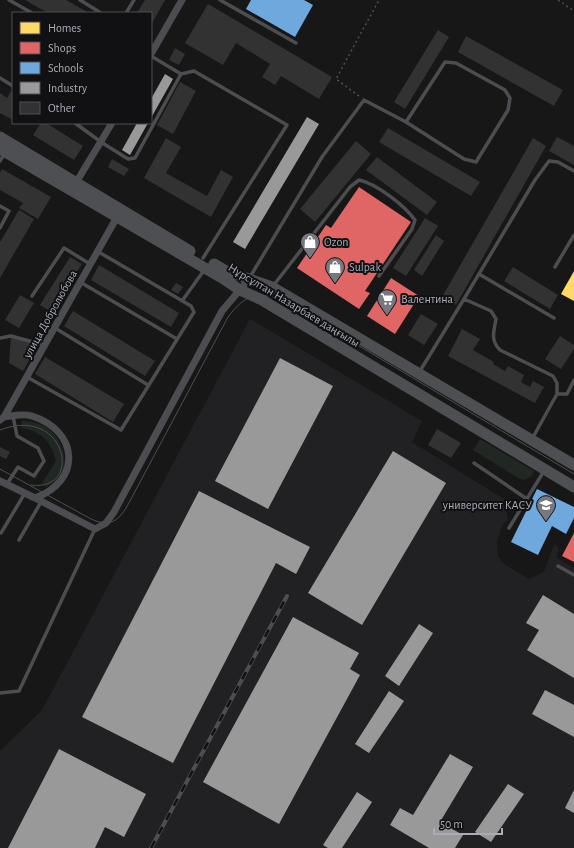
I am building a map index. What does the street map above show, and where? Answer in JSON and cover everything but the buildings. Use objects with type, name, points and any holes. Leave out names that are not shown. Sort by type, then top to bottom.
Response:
[{"type":"main road","name":"Нұрсұлтан Назарбаев даңғылы","points":[[0,137],[117,217],[204,263],[272,287],[574,465]]},
{"type":"main road","name":"Нұрсұлтан Назарбаев даңғылы","points":[[2,154],[73,186],[204,263],[240,290],[262,300],[574,487]]},
{"type":"street","points":[[152,53],[182,0]]},
{"type":"street","points":[[73,186],[111,124]]},
{"type":"street","name":"улица Добролюбова","points":[[2,419],[117,217]]},
{"type":"street","points":[[3,482],[95,529],[106,523],[114,512],[222,311],[249,279]]},
{"type":"street","points":[[2,419],[13,416],[31,416],[55,428],[63,436],[69,458],[66,475],[59,485],[38,500]]},
{"type":"lane","points":[[9,0],[30,12]]},
{"type":"lane","points":[[80,0],[99,12]]},
{"type":"lane","points":[[127,12],[134,0]]},
{"type":"lane","points":[[220,0],[296,43]]},
{"type":"lane","points":[[152,56],[181,74],[194,71],[287,125],[182,302]]},
{"type":"lane","points":[[249,279],[322,157],[364,100],[406,122],[464,159],[476,162],[508,110],[510,98],[505,90],[456,63],[445,62],[406,122]]},
{"type":"lane","points":[[76,124],[128,159],[135,158],[181,74]]},
{"type":"lane","points":[[0,78],[12,85]]},
{"type":"lane","points":[[419,373],[535,180],[549,161],[558,162],[574,171]]},
{"type":"lane","points":[[272,287],[350,187],[360,180],[369,182],[408,211],[414,220],[412,229],[379,276]]},
{"type":"lane","points":[[0,206],[9,211],[0,228]]},
{"type":"lane","points":[[555,267],[574,235]]},
{"type":"lane","points":[[32,296],[64,248],[90,264]]},
{"type":"lane","points":[[27,377],[120,430],[194,312],[191,306],[97,251]]},
{"type":"lane","points":[[479,274],[554,318]]},
{"type":"lane","points":[[80,282],[177,339]]},
{"type":"lane","points":[[464,299],[491,311],[496,319],[493,335],[494,343],[500,350],[553,376],[557,383],[557,394],[532,440]]},
{"type":"lane","points":[[54,328],[148,385]]},
{"type":"lane","points":[[0,338],[11,336],[40,344]]},
{"type":"lane","points":[[557,394],[567,394],[574,380]]},
{"type":"lane","points":[[3,482],[18,467],[34,476],[44,461],[38,448],[17,436],[13,416]]},
{"type":"lane","points":[[474,463],[527,499]]},
{"type":"lane","points":[[509,528],[545,470]]},
{"type":"lane","points":[[1,533],[25,493]]},
{"type":"lane","points":[[19,540],[38,500]]},
{"type":"lane","points":[[0,693],[19,691],[95,529]]},
{"type":"lane","points":[[558,566],[574,575]]},
{"type":"path","points":[[364,100],[336,79],[379,0]]},
{"type":"path","points":[[558,0],[574,11]]},
{"type":"shaded area","points":[[250,319],[422,421],[412,442],[504,499],[508,519],[503,524],[497,541],[498,556],[504,564],[529,579],[544,572],[554,544],[559,548],[556,557],[574,568],[574,848],[0,848],[0,751],[42,710]]},
{"type":"shaded area","points":[[22,421],[37,423],[48,428],[57,438],[63,451],[65,463],[63,472],[58,479],[47,487],[42,483],[56,461],[54,454],[45,438],[35,432],[22,428]]},
{"type":"shaded area","points":[[480,439],[534,471],[532,476],[524,480],[518,478],[473,450]]},
{"type":"tram line","points":[[0,469],[91,519],[105,523],[116,520],[124,512],[228,317],[245,300],[258,295],[265,295],[282,300],[574,474]]},
{"type":"tram line","points":[[0,430],[23,425],[41,429],[53,438],[60,451],[62,464],[58,476],[48,484],[31,485]]},
{"type":"railway","points":[[151,848],[287,596]]},
{"type":"place","name":"Ozon","points":[[310,259]]},
{"type":"place","name":"Sulpak","points":[[335,284]]},
{"type":"place","name":"Валентина","points":[[387,316]]},
{"type":"place","name":"университет КАСУ","points":[[546,522]]}]
